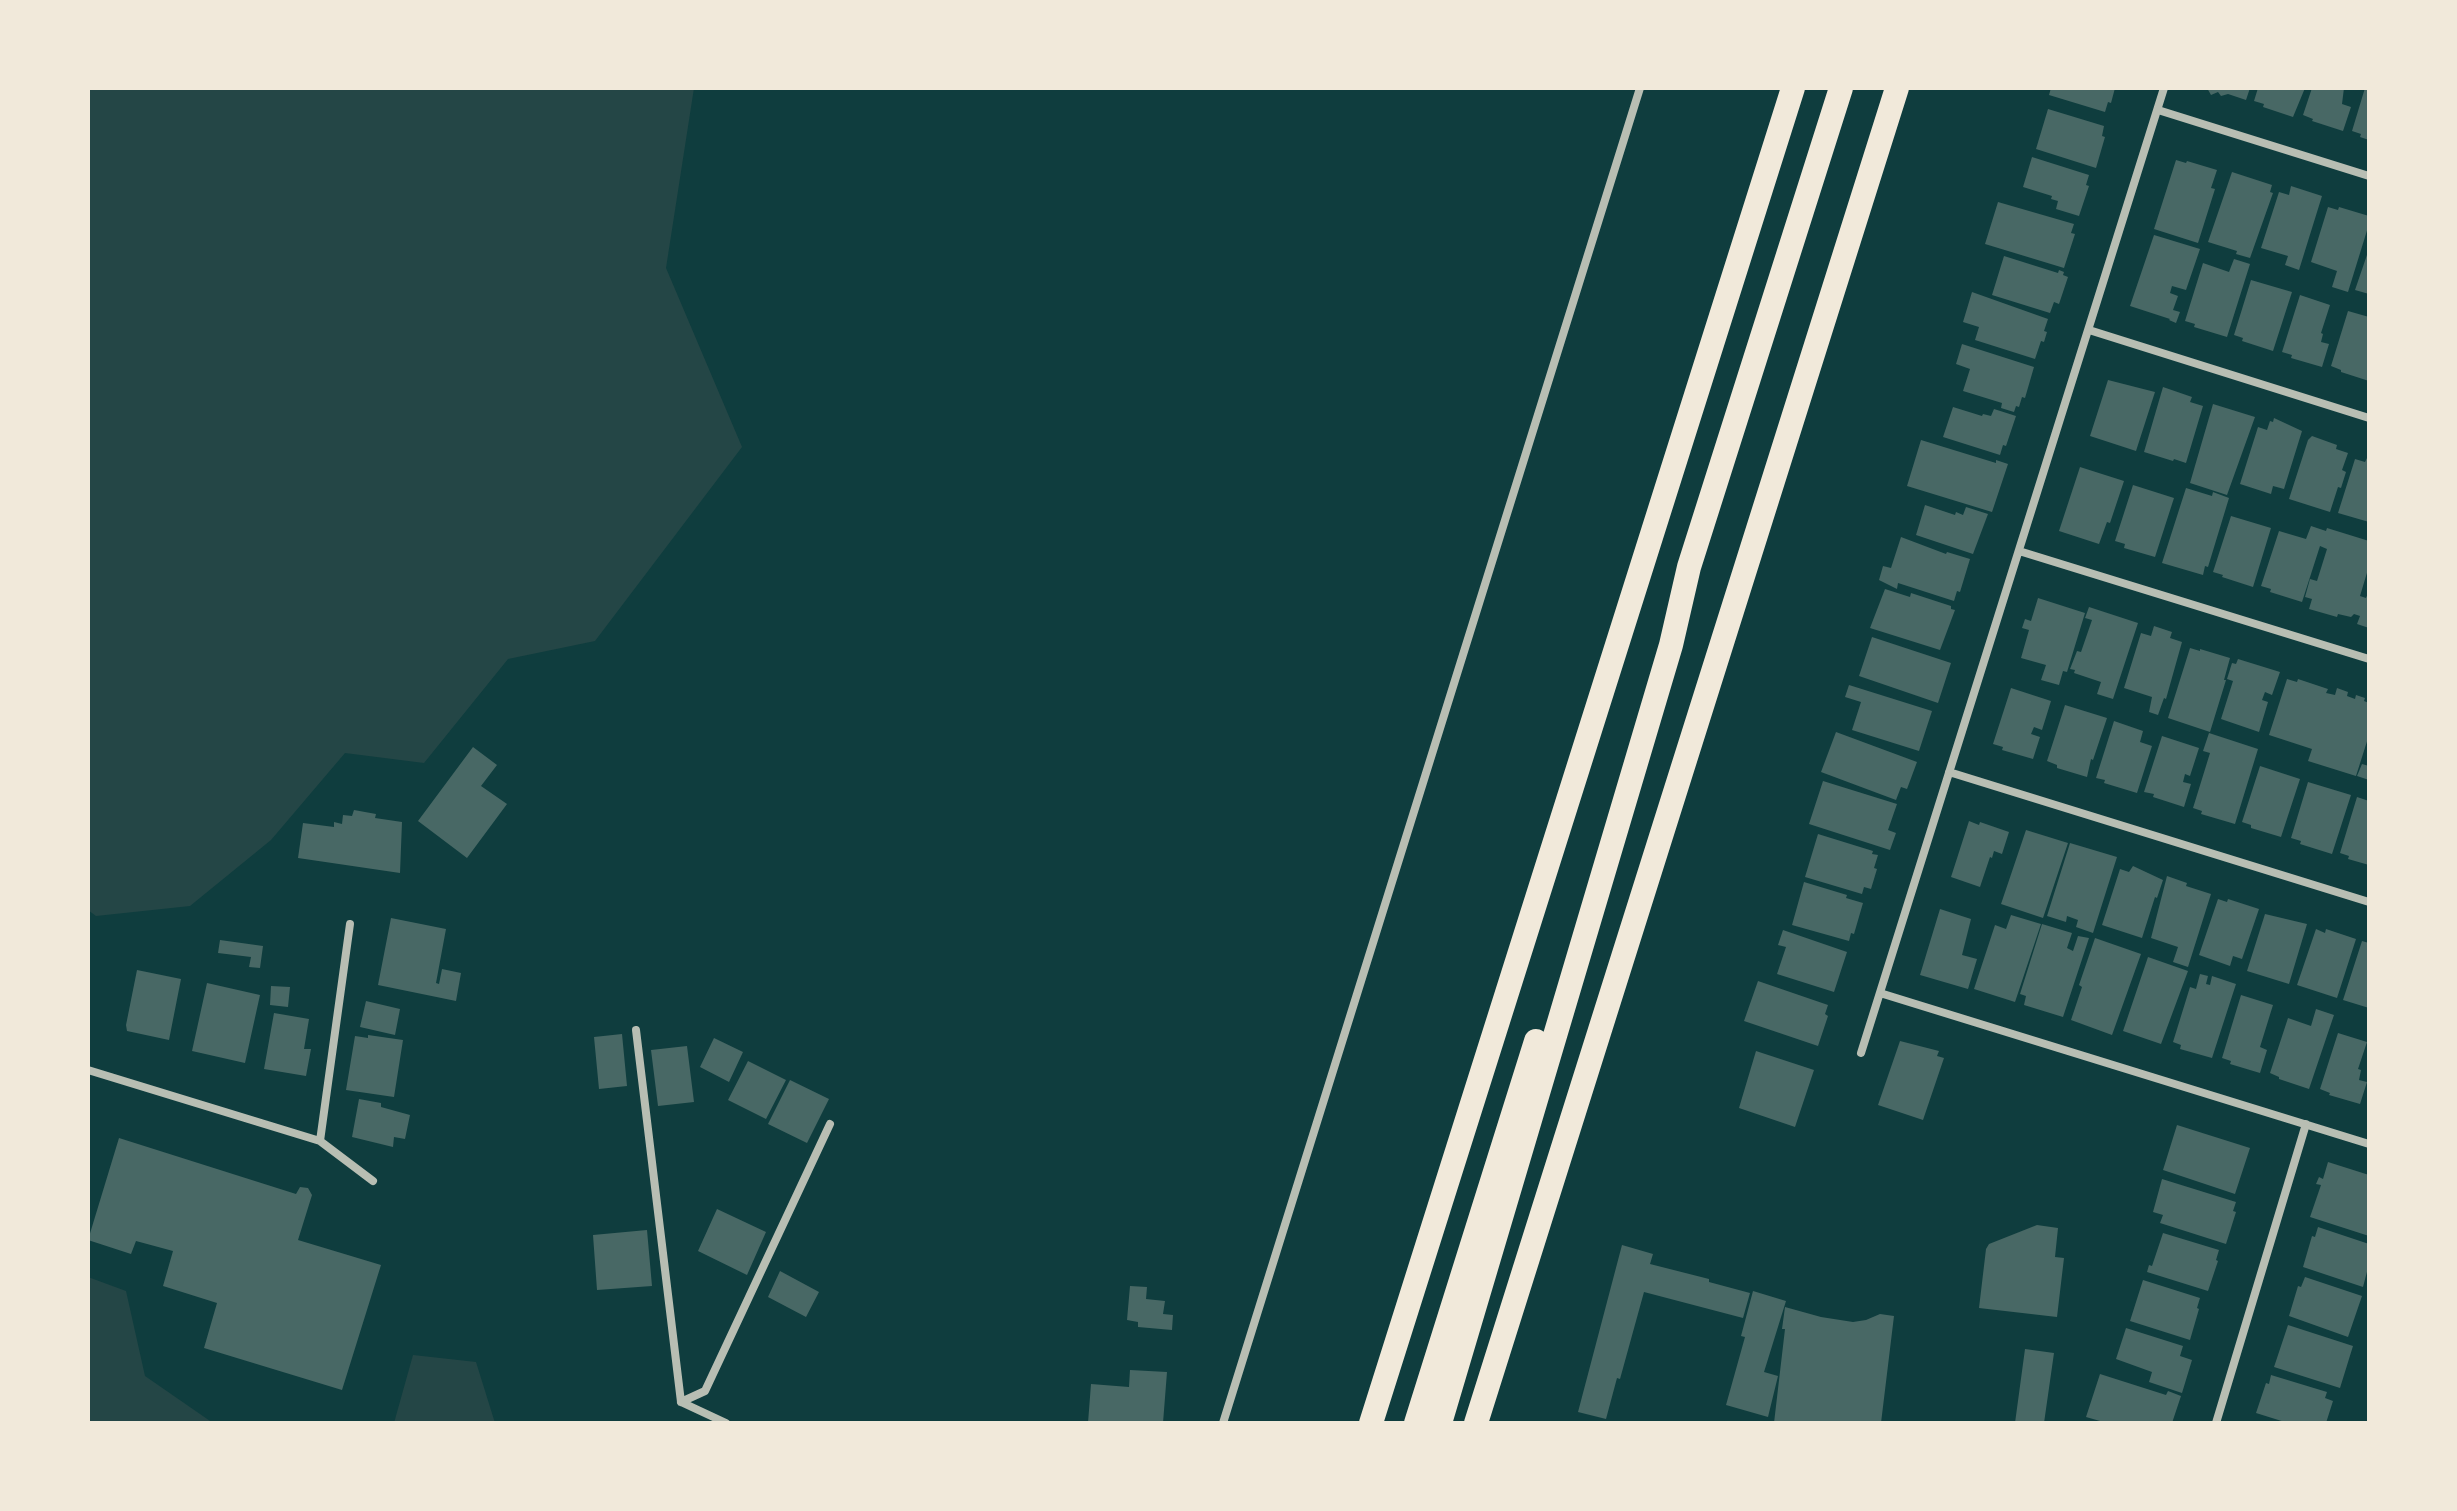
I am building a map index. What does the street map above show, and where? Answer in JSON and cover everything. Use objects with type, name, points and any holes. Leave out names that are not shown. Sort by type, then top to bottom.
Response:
[{"type":"highway","points":[[1371,1423],[1793,88]]},
{"type":"highway","points":[[1440,1423],[1671,645],[1689,567],[1841,88]]},
{"type":"highway","points":[[1476,1423],[1897,88]]},
{"type":"highway","points":[[1416,1423],[1533,1051],[1655,642],[1689,567]]},
{"type":"street","points":[[1223,1423],[1640,88]]},
{"type":"street","points":[[1861,1053],[2164,88]]},
{"type":"street","points":[[2158,110],[2369,176]]},
{"type":"street","points":[[2089,330],[2369,418]]},
{"type":"street","points":[[2019,551],[2369,659]]},
{"type":"street","points":[[1949,772],[2369,902]]},
{"type":"street","points":[[320,1141],[350,924]]},
{"type":"street","points":[[1880,993],[2369,1144]]},
{"type":"street","points":[[636,1030],[681,1402]]},
{"type":"street","points":[[88,1070],[320,1141],[373,1181]]},
{"type":"street","points":[[681,1402],[705,1391],[830,1124]]},
{"type":"street","points":[[2216,1423],[2306,1124]]},
{"type":"street","points":[[681,1402],[726,1423]]},
{"type":"shaded area","points":[[88,88],[694,88],[666,268],[742,447],[595,641],[508,659],[424,763],[345,753],[271,840],[190,906],[96,916],[88,910]]},
{"type":"shaded area","points":[[88,1277],[126,1291],[145,1376],[213,1423],[88,1423]]},
{"type":"shaded area","points":[[413,1355],[476,1362],[495,1423],[394,1423]]},
{"type":"building","points":[[2051,88],[2115,88],[2105,112],[2049,95]]},
{"type":"building","points":[[2207,88],[2250,88],[2246,100],[2228,94],[2221,96],[2218,92],[2211,95]]},
{"type":"building","points":[[2258,88],[2305,88],[2293,117],[2254,101]]},
{"type":"building","points":[[2312,88],[2344,88],[2342,104],[2351,107],[2343,131],[2303,115]]},
{"type":"building","points":[[2365,88],[2369,88],[2369,140],[2352,131]]},
{"type":"building","points":[[2048,109],[2104,126],[2102,136],[2105,137],[2096,168],[2036,149]]},
{"type":"building","points":[[2032,157],[2089,175],[2086,185],[2089,186],[2079,216],[2056,209],[2058,201],[2051,199],[2052,196],[2023,187]]},
{"type":"building","points":[[2176,160],[2217,170],[2211,188],[2215,189],[2198,243],[2154,229]]},
{"type":"building","points":[[2232,172],[2272,185],[2270,192],[2273,193],[2250,258],[2208,242]]},
{"type":"building","points":[[2291,186],[2322,196],[2299,270],[2285,265],[2288,256],[2261,248],[2279,192],[2289,195]]},
{"type":"building","points":[[1998,202],[2074,224],[2071,233],[2075,234],[2064,268],[1985,244]]},
{"type":"building","points":[[2328,207],[2369,216],[2348,292],[2332,287],[2337,271],[2311,262]]},
{"type":"building","points":[[2154,235],[2200,249],[2186,290],[2172,286],[2170,293],[2178,296],[2173,310],[2180,312],[2176,323],[2130,306]]},
{"type":"building","points":[[2369,249],[2369,294],[2355,290]]},
{"type":"building","points":[[2004,256],[2058,273],[2059,270],[2064,272],[2063,275],[2068,277],[2059,304],[2054,302],[2050,313],[1992,295]]},
{"type":"building","points":[[2234,259],[2250,264],[2227,337],[2194,327],[2195,324],[2185,321],[2203,263],[2229,272]]},
{"type":"building","points":[[2251,280],[2292,292],[2273,351],[2242,341],[2243,338],[2234,335]]},
{"type":"building","points":[[1972,292],[2048,319],[2044,342],[2041,341],[2035,359],[1975,340],[1979,327],[1963,322]]},
{"type":"building","points":[[2300,295],[2330,305],[2321,333],[2321,342],[2329,344],[2322,367],[2291,358],[2292,355],[2282,352]]},
{"type":"building","points":[[2348,311],[2369,317],[2369,381],[2331,366]]},
{"type":"building","points":[[1962,344],[2034,367],[2025,398],[2022,397],[2014,412],[2001,408],[2002,403],[1963,391],[1970,369],[1956,364]]},
{"type":"building","points":[[2108,380],[2155,392],[2136,451],[2090,436]]},
{"type":"building","points":[[2163,387],[2192,397],[2190,402],[2203,406],[2186,463],[2144,452]]},
{"type":"building","points":[[2213,404],[2255,417],[2227,495],[2190,483]]},
{"type":"building","points":[[1953,407],[1982,416],[1991,416],[1994,409],[2016,416],[2000,455],[1943,437]]},
{"type":"building","points":[[2274,418],[2302,431],[2284,489],[2273,486],[2271,494],[2240,484],[2258,427],[2267,430]]},
{"type":"building","points":[[2312,436],[2337,445],[2336,449],[2348,453],[2342,470],[2346,472],[2330,512],[2289,499]]},
{"type":"building","points":[[1921,440],[2008,464],[1992,512],[1907,486]]},
{"type":"building","points":[[2367,458],[2369,522],[2338,513],[2355,459],[2365,462]]},
{"type":"building","points":[[2080,467],[2124,481],[2110,523],[2107,522],[2099,544],[2059,531]]},
{"type":"building","points":[[2133,485],[2174,498],[2155,557],[2124,548],[2125,544],[2115,541]]},
{"type":"building","points":[[2186,488],[2229,498],[2203,575],[2162,563]]},
{"type":"building","points":[[1925,505],[1955,515],[1956,512],[1963,515],[1966,507],[1988,514],[1973,554],[1916,535]]},
{"type":"building","points":[[2231,516],[2271,528],[2253,587],[2213,572]]},
{"type":"building","points":[[2311,526],[2369,541],[2369,566],[2360,596],[2366,598],[2369,591],[2369,628],[2357,624],[2360,616],[2354,614],[2351,617],[2338,614],[2337,617],[2309,609],[2312,599],[2305,597],[2310,579],[2317,581],[2327,549],[2320,546],[2302,602],[2261,586],[2279,531],[2306,539]]},
{"type":"building","points":[[1901,537],[1946,554],[1970,559],[1960,592],[1957,591],[1954,601],[1898,583],[1897,589],[1879,580],[1883,566],[1891,568]]},
{"type":"building","points":[[1885,589],[1910,597],[1911,593],[1955,610],[1940,650],[1870,628]]},
{"type":"building","points":[[2038,598],[2085,613],[2067,672],[2063,671],[2059,685],[2041,680],[2046,665],[2021,658],[2029,630],[2022,628],[2025,619],[2031,621]]},
{"type":"building","points":[[2089,607],[2138,623],[2113,699],[2097,694],[2101,682],[2070,669],[2077,651],[2081,652],[2092,620],[2085,618]]},
{"type":"building","points":[[2154,626],[2172,632],[2170,638],[2182,642],[2166,699],[2158,715],[2149,712],[2152,697],[2124,688],[2141,633],[2151,636]]},
{"type":"building","points":[[1872,637],[1951,663],[1938,703],[1859,676]]},
{"type":"building","points":[[2190,648],[2230,658],[2210,732],[2168,718]]},
{"type":"building","points":[[2238,659],[2280,672],[2272,695],[2265,692],[2262,700],[2268,702],[2259,732],[2221,719],[2233,681],[2227,679],[2232,663],[2236,664]]},
{"type":"building","points":[[2287,679],[2297,682],[2298,679],[2328,689],[2326,693],[2335,695],[2337,688],[2348,692],[2347,696],[2355,699],[2356,695],[2369,703],[2369,735],[2356,776],[2308,761],[2312,749],[2269,735]]},
{"type":"building","points":[[1849,685],[1932,711],[1919,751],[1852,730],[1861,702],[1845,697]]},
{"type":"building","points":[[2011,688],[2051,701],[2042,730],[2034,727],[2031,734],[2040,737],[2033,759],[2002,750],[2003,747],[1993,744]]},
{"type":"building","points":[[2065,705],[2107,718],[2087,777],[2057,768],[2057,765],[2047,761]]},
{"type":"building","points":[[2114,721],[2143,731],[2140,742],[2152,746],[2137,793],[2096,778]]},
{"type":"building","points":[[1836,732],[1917,762],[1907,789],[1901,787],[1896,800],[1821,772]]},
{"type":"building","points":[[2209,733],[2258,749],[2235,824],[2201,814],[2202,811],[2193,808],[2210,753],[2203,751]]},
{"type":"building","points":[[2162,736],[2199,748],[2190,776],[2185,774],[2183,782],[2191,784],[2184,807],[2144,792]]},
{"type":"building","points":[[473,747],[497,765],[481,786],[507,804],[467,858],[418,821]]},
{"type":"building","points":[[2362,764],[2369,766],[2369,780],[2357,776]]},
{"type":"building","points":[[2260,766],[2300,779],[2281,837],[2242,822]]},
{"type":"building","points":[[1823,781],[1897,804],[1888,830],[1896,833],[1890,850],[1809,824]]},
{"type":"building","points":[[2308,782],[2351,795],[2332,854],[2291,838]]},
{"type":"building","points":[[2357,797],[2369,801],[2369,865],[2348,859],[2349,856],[2340,853]]},
{"type":"building","points":[[354,810],[376,814],[375,818],[402,822],[400,873],[298,858],[303,823],[334,827],[334,822],[342,824],[343,815],[352,816]]},
{"type":"building","points":[[1969,821],[2009,832],[2002,854],[1994,851],[1990,857],[1980,887],[1951,877]]},
{"type":"building","points":[[2026,830],[2068,843],[2043,918],[2001,904]]},
{"type":"building","points":[[1818,834],[1878,855],[1871,889],[1864,887],[1862,894],[1805,877]]},
{"type":"building","points":[[2070,843],[2117,857],[2093,933],[2076,927],[2078,920],[2067,916],[2066,922],[2047,916]]},
{"type":"building","points":[[2133,866],[2163,880],[2142,938],[2102,925],[2120,869],[2129,872]]},
{"type":"building","points":[[2167,876],[2211,894],[2188,967],[2173,962],[2178,947],[2151,938]]},
{"type":"building","points":[[1804,882],[1863,903],[1849,941],[1792,925]]},
{"type":"building","points":[[2218,899],[2259,909],[2242,959],[2233,956],[2230,966],[2199,955]]},
{"type":"building","points":[[1940,909],[1971,919],[1962,955],[1977,959],[1968,989],[1920,975]]},
{"type":"building","points":[[2265,914],[2307,924],[2289,984],[2247,971]]},
{"type":"building","points":[[2011,915],[2041,924],[2015,1002],[1974,989],[1995,925],[2006,929]]},
{"type":"building","points":[[391,918],[446,929],[436,983],[439,984],[442,969],[461,973],[456,1001],[378,985]]},
{"type":"building","points":[[2042,924],[2072,933],[2067,948],[2073,951],[2078,936],[2089,938],[2063,1017],[2024,1005],[2026,996],[2020,994]]},
{"type":"building","points":[[2316,929],[2325,933],[2326,929],[2356,939],[2337,998],[2297,985]]},
{"type":"building","points":[[1783,930],[1847,952],[1834,992],[1777,974],[1786,947],[1778,945]]},
{"type":"building","points":[[2095,938],[2141,954],[2112,1035],[2071,1020]]},
{"type":"building","points":[[220,940],[263,946],[260,968],[249,967],[251,957],[218,953]]},
{"type":"building","points":[[2362,941],[2369,943],[2369,1008],[2343,1000]]},
{"type":"building","points":[[2148,957],[2188,971],[2161,1044],[2123,1031]]},
{"type":"building","points":[[137,970],[181,979],[169,1040],[127,1031]]},
{"type":"building","points":[[2200,974],[2208,976],[2206,984],[2210,985],[2212,976],[2236,984],[2212,1058],[2180,1049],[2181,1045],[2173,1042],[2190,987],[2196,989]]},
{"type":"building","points":[[1758,981],[1828,1005],[1825,1014],[1828,1016],[1818,1046],[1744,1021]]},
{"type":"building","points":[[207,983],[260,995],[245,1063],[192,1051]]},
{"type":"building","points":[[271,986],[290,987],[288,1007],[270,1005]]},
{"type":"building","points":[[2241,995],[2273,1005],[2260,1047],[2267,1050],[2260,1073],[2230,1064],[2231,1061],[2222,1058]]},
{"type":"building","points":[[366,1001],[400,1009],[395,1035],[360,1027]]},
{"type":"building","points":[[2316,1009],[2334,1015],[2309,1089],[2270,1073],[2288,1018],[2311,1026]]},
{"type":"building","points":[[274,1013],[309,1019],[304,1049],[311,1049],[306,1076],[264,1069]]},
{"type":"building","points":[[2338,1033],[2367,1042],[2358,1069],[2361,1070],[2359,1080],[2367,1082],[2360,1104],[2329,1095],[2320,1089]]},
{"type":"building","points":[[622,1034],[627,1086],[599,1089],[594,1037]]},
{"type":"building","points":[[368,1035],[403,1040],[394,1097],[346,1090],[355,1036],[368,1038]]},
{"type":"building","points":[[714,1038],[743,1052],[729,1082],[700,1067]]},
{"type":"building","points":[[1900,1041],[1939,1051],[1937,1056],[1944,1058],[1923,1120],[1878,1105]]},
{"type":"building","points":[[687,1046],[694,1102],[658,1106],[651,1050]]},
{"type":"building","points":[[1756,1051],[1814,1070],[1795,1127],[1739,1108]]},
{"type":"building","points":[[748,1061],[786,1080],[766,1119],[728,1100]]},
{"type":"building","points":[[790,1080],[829,1099],[807,1143],[768,1124]]},
{"type":"building","points":[[359,1099],[381,1103],[381,1107],[410,1115],[405,1139],[394,1137],[393,1147],[352,1137]]},
{"type":"building","points":[[2177,1125],[2250,1148],[2235,1194],[2163,1170]]},
{"type":"building","points":[[119,1138],[296,1194],[300,1187],[308,1188],[312,1195],[298,1240],[381,1265],[342,1390],[204,1348],[217,1303],[163,1286],[173,1251],[136,1241],[131,1254],[88,1240]]},
{"type":"building","points":[[2328,1162],[2369,1175],[2369,1236],[2310,1217],[2321,1185],[2316,1184],[2319,1177],[2323,1179]]},
{"type":"building","points":[[2162,1179],[2236,1202],[2226,1244],[2160,1223],[2163,1215],[2153,1212]]},
{"type":"building","points":[[717,1209],[766,1232],[747,1275],[698,1251]]},
{"type":"building","points":[[2037,1225],[2058,1228],[2055,1257],[2064,1258],[2057,1317],[1979,1308],[1989,1244]]},
{"type":"building","points":[[2318,1227],[2369,1244],[2369,1264],[2363,1287],[2303,1267],[2312,1236],[2315,1237]]},
{"type":"building","points":[[647,1230],[652,1286],[597,1290],[593,1235]]},
{"type":"building","points":[[2163,1233],[2219,1250],[2208,1291],[2147,1272]]},
{"type":"building","points":[[1622,1245],[1653,1254],[1650,1264],[1750,1293],[1743,1318],[1644,1292],[1606,1419],[1578,1412]]},
{"type":"building","points":[[780,1271],[819,1292],[806,1317],[768,1297]]},
{"type":"building","points":[[2305,1277],[2362,1296],[2348,1337],[2289,1316],[2298,1286],[2301,1287]]},
{"type":"building","points":[[2143,1280],[2200,1298],[2190,1340],[2130,1321]]},
{"type":"building","points":[[1130,1286],[1147,1287],[1146,1299],[1165,1301],[1163,1314],[1173,1315],[1172,1330],[1138,1327],[1138,1322],[1127,1320]]},
{"type":"building","points":[[1753,1291],[1786,1301],[1764,1372],[1778,1376],[1768,1417],[1726,1405],[1745,1337],[1741,1336]]},
{"type":"building","points":[[1785,1307],[1853,1322],[1880,1314],[1894,1316],[1881,1423],[1774,1423]]},
{"type":"building","points":[[2288,1325],[2353,1346],[2340,1388],[2274,1367]]},
{"type":"building","points":[[2126,1328],[2183,1346],[2180,1356],[2192,1360],[2182,1393],[2149,1382],[2152,1372],[2116,1359]]},
{"type":"building","points":[[2025,1349],[2054,1353],[2044,1423],[2015,1423]]},
{"type":"building","points":[[1130,1370],[1167,1372],[1163,1423],[1088,1423],[1091,1384],[1129,1387]]},
{"type":"building","points":[[2100,1374],[2166,1395],[2168,1391],[2181,1396],[2172,1423],[2107,1423],[2086,1417]]},
{"type":"building","points":[[2271,1375],[2327,1392],[2325,1398],[2333,1401],[2326,1423],[2288,1423],[2256,1413]]}]
